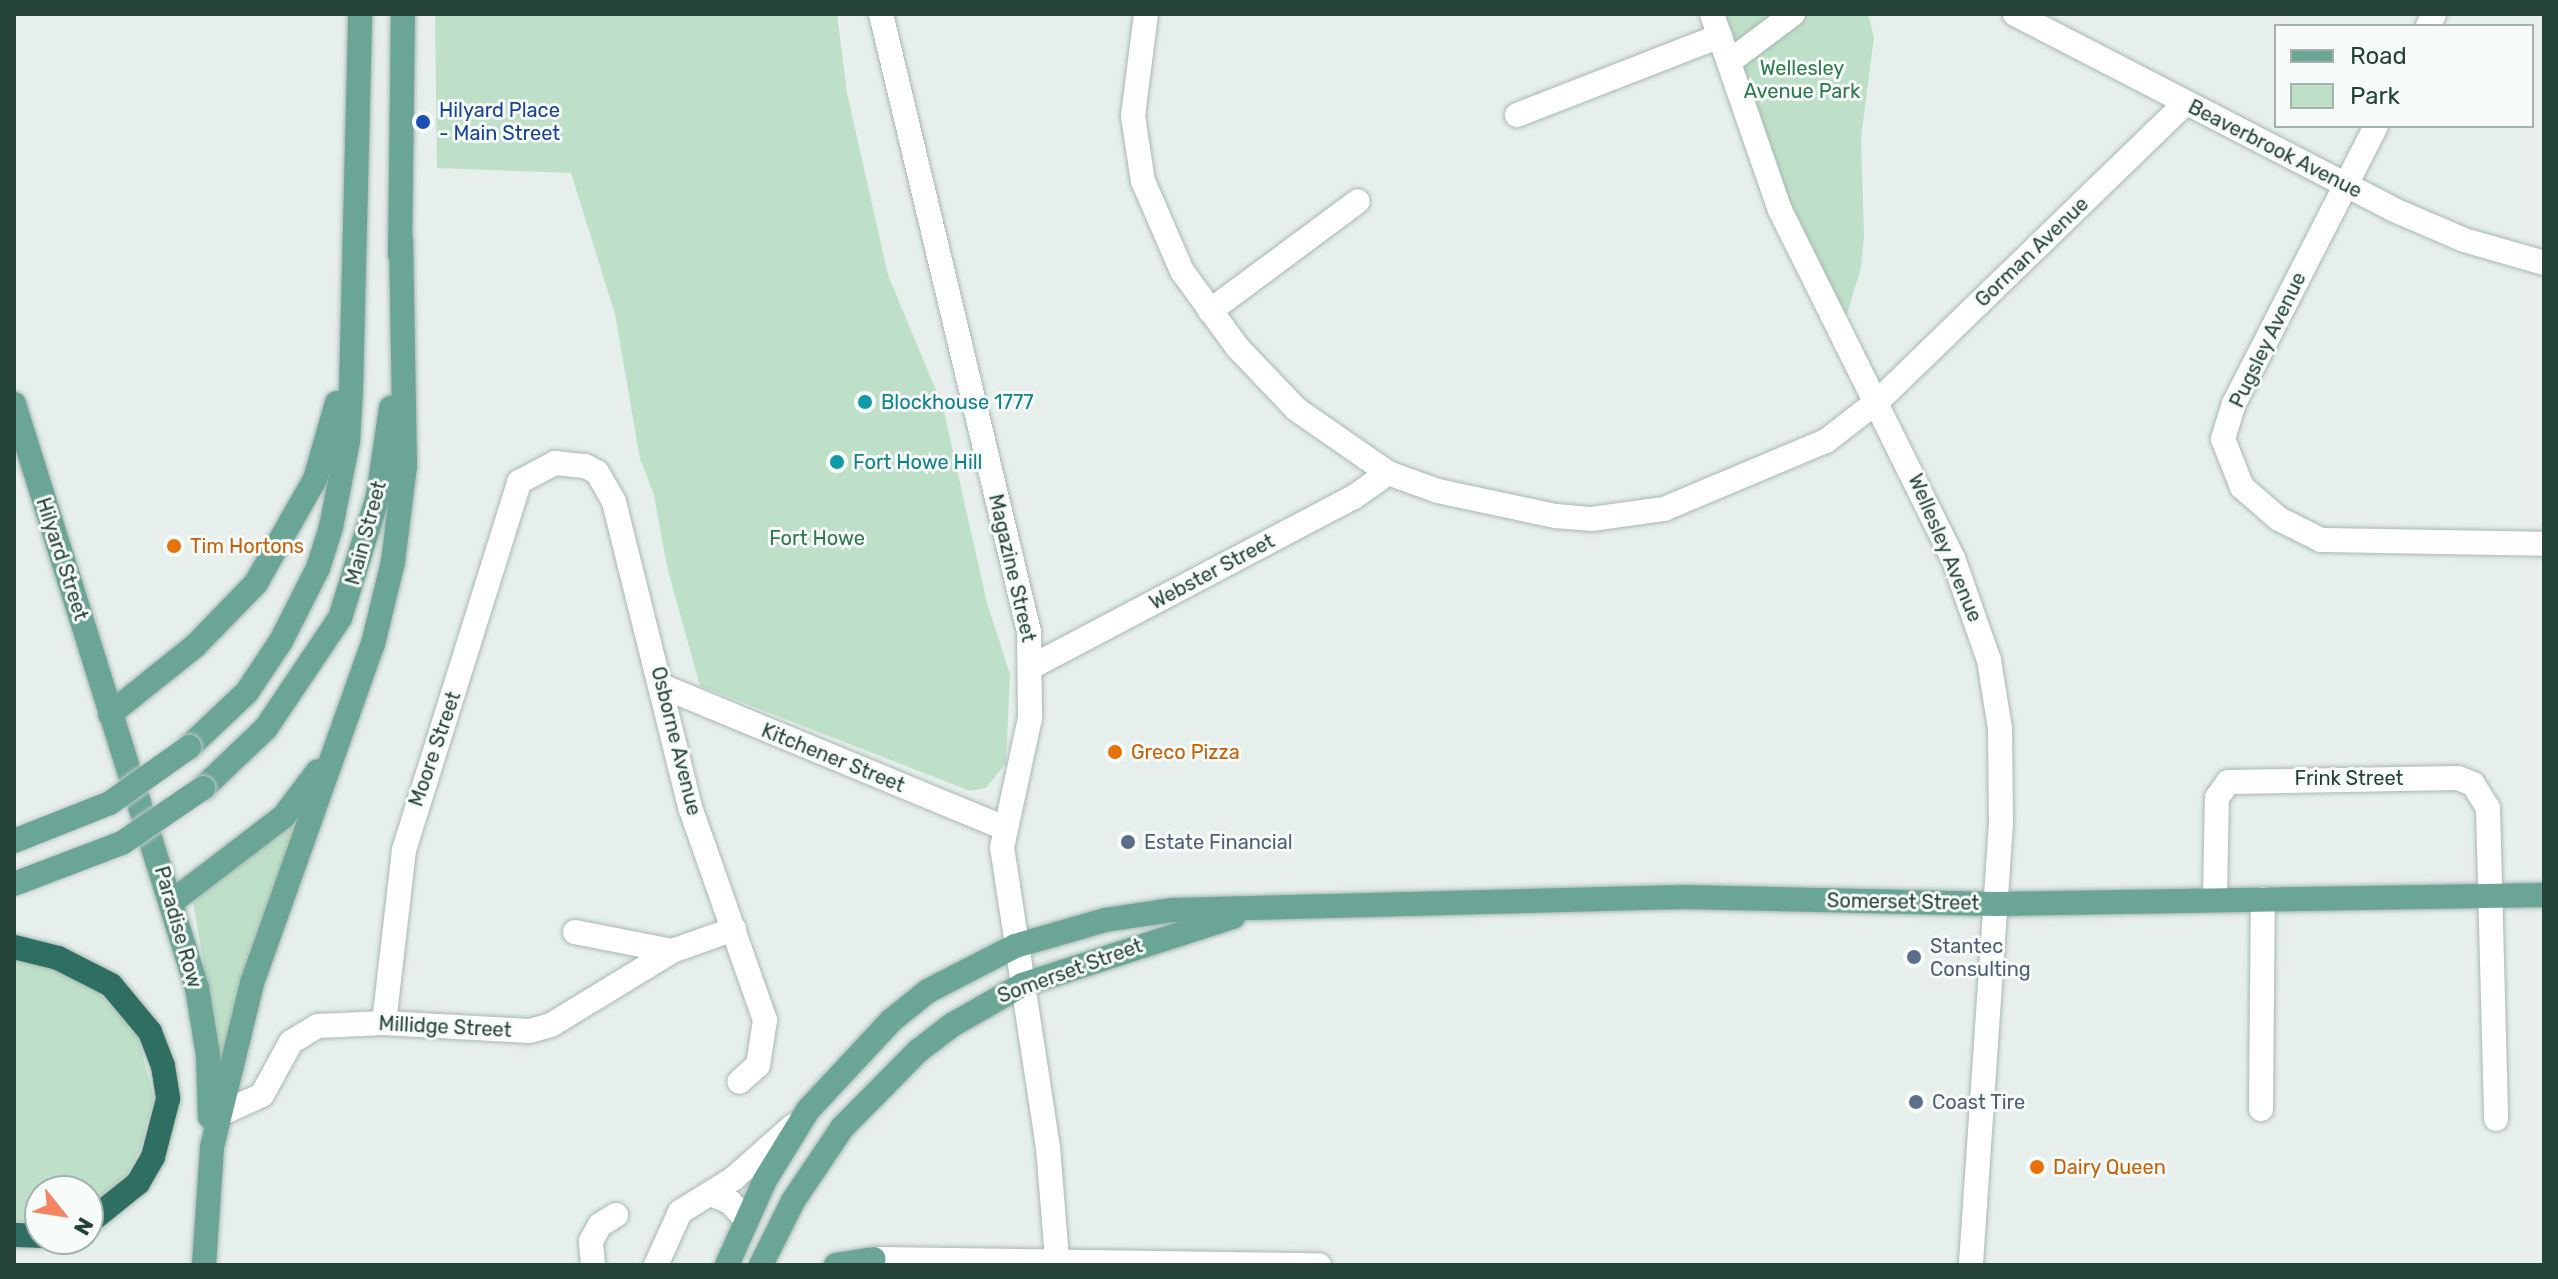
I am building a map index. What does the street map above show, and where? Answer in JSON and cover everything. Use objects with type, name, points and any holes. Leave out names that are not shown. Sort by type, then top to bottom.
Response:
[{"type":"highway","points":[[14,947],[88,972],[111,985],[150,1032],[168,1099],[163,1129],[138,1183],[104,1210]]},
{"type":"main road","name":"Main Street","points":[[14,841],[110,803],[189,747],[226,716],[265,667],[318,568],[348,441],[356,294],[360,14]]},
{"type":"main road","name":"Main Street","points":[[14,884],[122,843],[203,788],[266,728],[294,692],[340,618],[356,579],[386,454],[401,241],[403,14]]},
{"type":"main road","points":[[204,1265],[212,1147],[252,983],[383,608],[400,519],[405,466],[401,241]]},
{"type":"main road","points":[[110,714],[228,614],[278,552],[315,479],[333,430],[356,294]]},
{"type":"main road","name":"Hilyard Street","points":[[14,404],[110,714]]},
{"type":"main road","name":"Paradise Row","points":[[110,714],[173,901],[197,988],[208,1055],[212,1147]]},
{"type":"main road","points":[[173,901],[284,816],[336,746]]},
{"type":"main road","name":"Somerset Street","points":[[727,1265],[745,1218],[808,1110],[892,1020],[928,991],[1015,946],[1133,916],[1262,909],[1685,897],[1996,904],[2215,898],[2544,895]]},
{"type":"main road","name":"Somerset Street","points":[[761,1265],[793,1201],[842,1128],[918,1051],[994,998],[1022,985],[1262,909]]},
{"type":"main road","points":[[836,1265],[874,1259]]},
{"type":"street","name":"Magazine Street","points":[[881,14],[1033,666],[1026,740],[1004,828],[1005,884],[1048,1147],[1057,1260]]},
{"type":"street","name":"Gorman Avenue","points":[[1146,14],[1133,116],[1143,181],[1163,236],[1210,311],[1296,409],[1388,473],[1521,511],[1592,519],[1632,516],[1694,499],[1798,456],[1879,400],[2184,104]]},
{"type":"street","points":[[1729,62],[1793,14]]},
{"type":"street","name":"Beaverbrook Avenue","points":[[2015,14],[2184,104],[2434,228],[2544,263]]},
{"type":"street","points":[[1517,115],[1716,25]]},
{"type":"street","name":"Wellesley Avenue","points":[[1716,25],[1780,210],[1879,400],[1953,558],[1989,660],[2001,757],[1996,904],[1971,1265]]},
{"type":"street","name":"Pugsley Avenue","points":[[2375,128],[2234,403],[2223,439],[2242,487],[2279,519],[2321,540],[2544,544]]},
{"type":"street","points":[[1210,311],[1358,201]]},
{"type":"street","name":"Osborne Avenue","points":[[519,482],[555,463],[585,466],[607,486],[664,687],[690,807],[765,1020],[758,1065],[739,1082]]},
{"type":"street","name":"Webster Street","points":[[1033,666],[1354,497],[1388,473]]},
{"type":"street","name":"Moore Street","points":[[384,1023],[394,908],[416,803],[519,482]]},
{"type":"street","name":"Kitchener Street","points":[[664,687],[1004,828]]},
{"type":"street","name":"Frink Street","points":[[2215,898],[2217,798],[2228,782],[2239,779],[2458,778],[2473,784],[2488,808],[2491,896]]},
{"type":"street","points":[[2491,896],[2496,1119]]},
{"type":"street","points":[[2261,1109],[2263,899]]},
{"type":"street","name":"Millidge Street","points":[[220,1114],[262,1095],[280,1058],[306,1031],[336,1023],[530,1031],[551,1025],[672,951],[734,929]]},
{"type":"street","points":[[575,932],[672,951]]},
{"type":"street","points":[[656,1265],[680,1212],[711,1194],[808,1110]]},
{"type":"street","points":[[711,1194],[730,1202],[745,1218]]},
{"type":"street","points":[[593,1265],[591,1241],[600,1225],[616,1215]]},
{"type":"street","points":[[874,1259],[1319,1265]]},
{"type":"green space","name":"Fort Howe","points":[[435,14],[837,14],[847,93],[888,275],[943,407],[987,603],[1010,674],[1006,763],[986,788],[970,791],[700,686],[667,567],[654,495],[640,459],[615,314],[571,173],[437,168]]},
{"type":"green space","name":"Wellesley Avenue Park","points":[[1712,14],[1868,14],[1874,37],[1861,138],[1864,235],[1861,267],[1842,331]]},
{"type":"green space","points":[[287,822],[295,829],[225,1052],[219,1052],[193,902]]},
{"type":"green space","points":[[14,959],[53,969],[99,992],[138,1037],[154,1098],[140,1150],[127,1174],[104,1193],[104,1175],[24,1175],[24,1222],[14,1221]]},
{"type":"place","name":"Hilyard Place - Main Street","points":[[423,122]]},
{"type":"place","name":"Blockhouse 1777","points":[[865,402]]},
{"type":"place","name":"Fort Howe Hill","points":[[837,462]]},
{"type":"place","name":"Tim Hortons","points":[[174,546]]},
{"type":"place","name":"Greco Pizza","points":[[1115,752]]},
{"type":"place","name":"Estate Financial","points":[[1128,842]]},
{"type":"place","name":"Stantec Consulting","points":[[1914,957]]},
{"type":"place","name":"Coast Tire","points":[[1916,1102]]},
{"type":"place","name":"Dairy Queen","points":[[2037,1167]]}]
